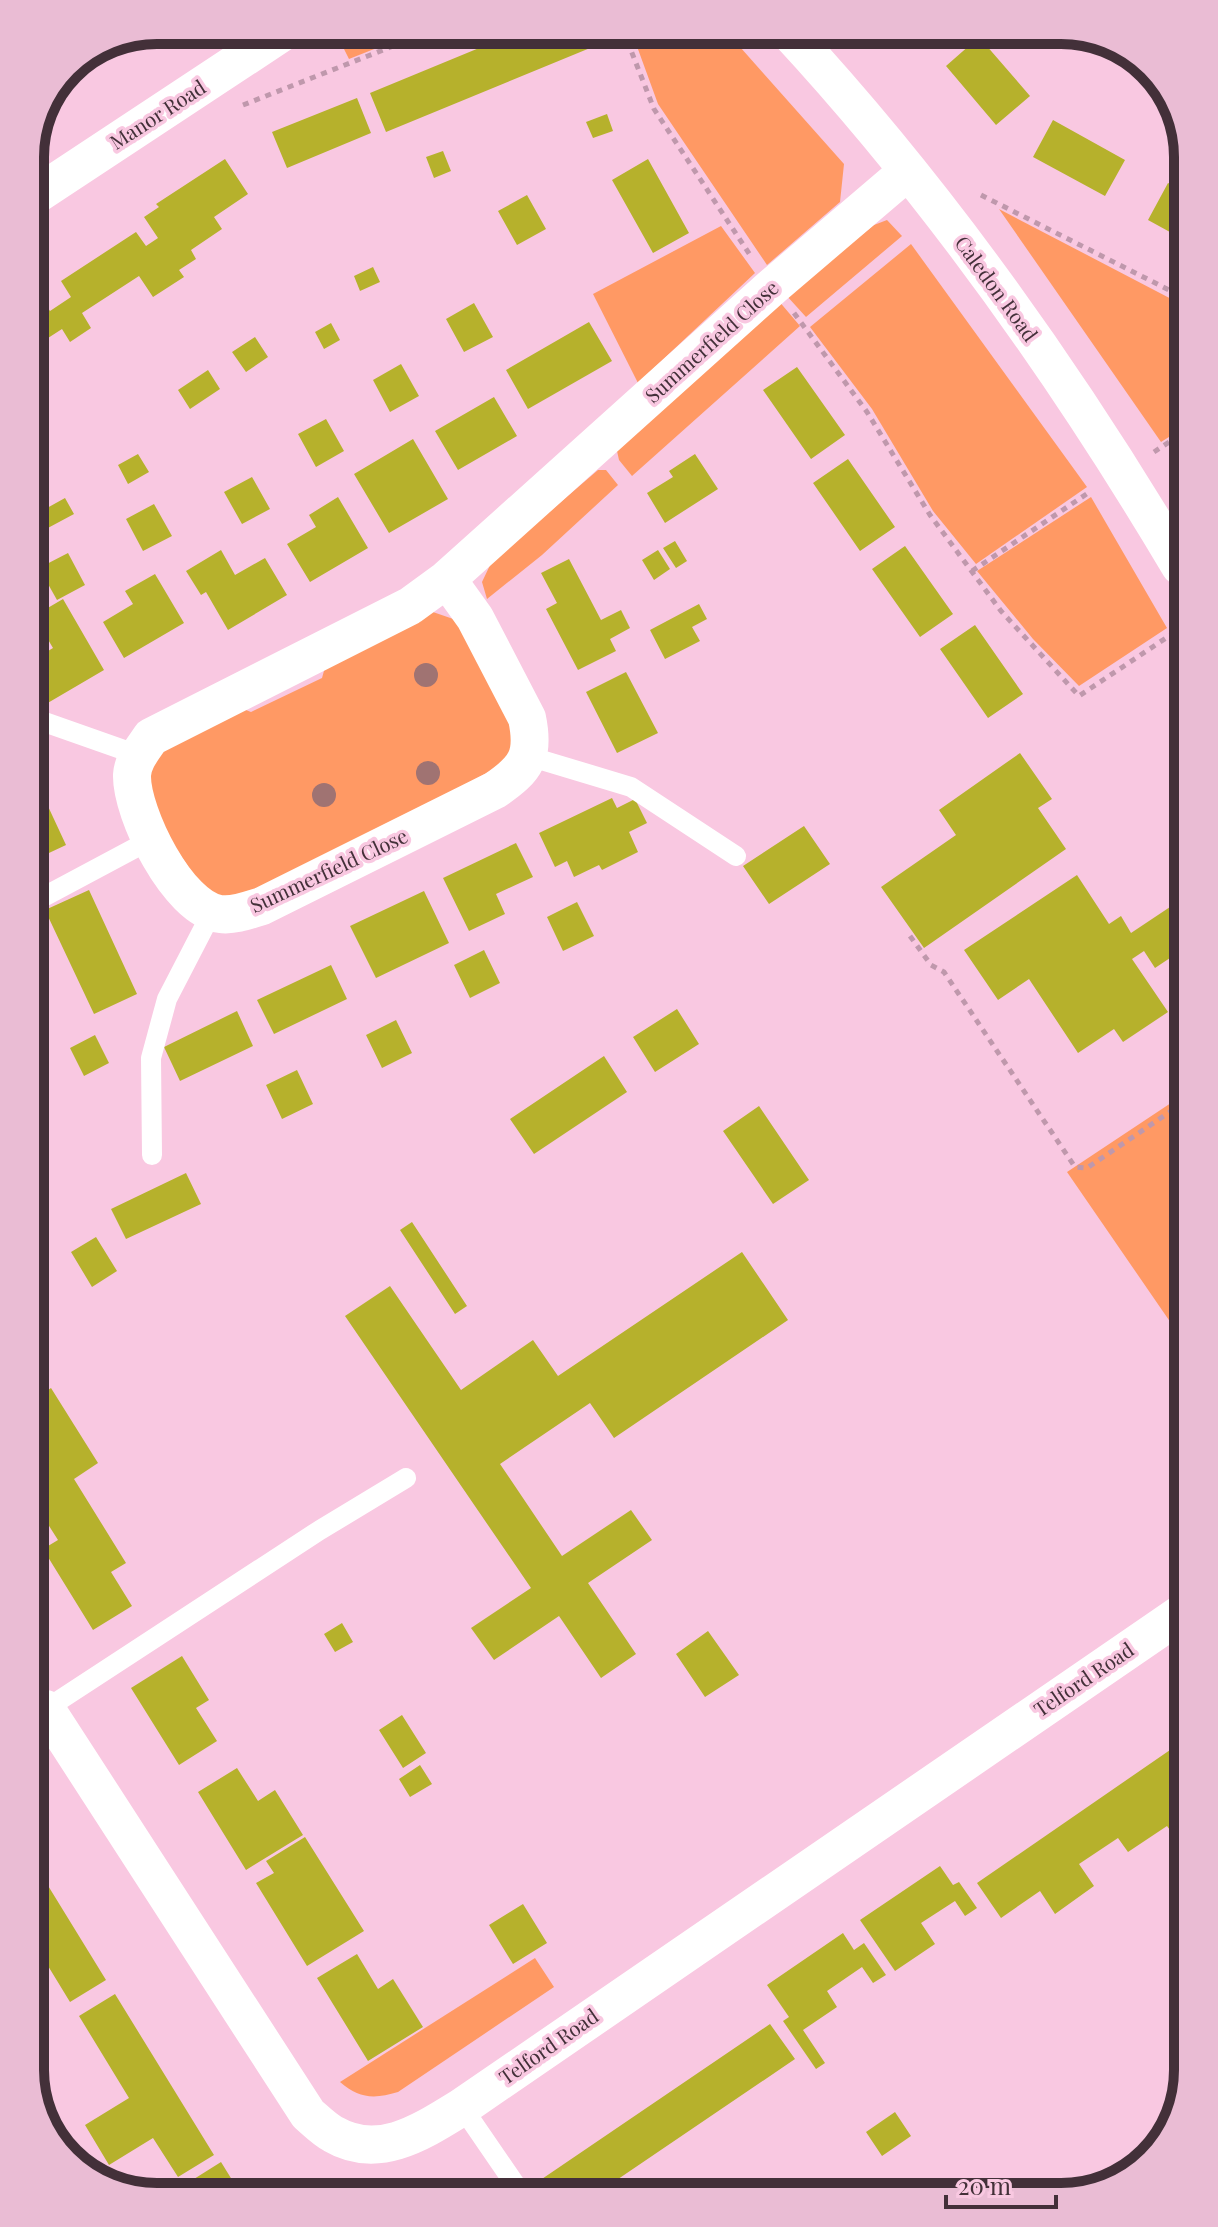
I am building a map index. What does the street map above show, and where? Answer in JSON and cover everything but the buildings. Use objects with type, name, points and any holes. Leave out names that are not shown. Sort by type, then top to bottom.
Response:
[{"type":"street","name":"Manor Road","points":[[44,190],[265,44]]},
{"type":"street","name":"Caledon Road","points":[[799,44],[908,171],[977,258],[1123,471],[1174,556]]},
{"type":"street","name":"Summerfield Close","points":[[138,755],[151,737],[410,606],[447,579],[772,287],[908,171]]},
{"type":"street","points":[[447,579],[475,618],[527,718],[531,736],[528,756]]},
{"type":"street","points":[[138,755],[132,771],[133,790],[140,815],[175,883],[190,899],[212,912]]},
{"type":"street","name":"Summerfield Close","points":[[212,912],[236,914],[274,900],[495,790],[524,766],[528,756]]},
{"type":"street","name":"Telford Road","points":[[44,1711],[308,2114],[334,2135],[361,2144],[386,2144],[418,2135],[462,2107],[1174,1619]]},
{"type":"lane","points":[[44,722],[138,755]]},
{"type":"lane","points":[[528,756],[631,787],[736,856]]},
{"type":"lane","points":[[44,897],[152,839]]},
{"type":"lane","points":[[152,1155],[151,1058],[167,999],[212,912]]},
{"type":"lane","points":[[44,1704],[406,1478]]},
{"type":"lane","points":[[462,2107],[514,2183]]},
{"type":"path","points":[[192,93],[244,106],[399,44]]},
{"type":"path","points":[[628,44],[654,109],[772,287],[805,326],[867,412],[930,515],[1001,611],[1079,696],[1174,633]]},
{"type":"path","points":[[981,195],[1174,292]]},
{"type":"path","points":[[972,571],[1174,439]]},
{"type":"path","points":[[910,936],[931,965],[944,972],[1075,1167],[1087,1168],[1174,1109]]},
{"type":"shaded area","points":[[352,44],[387,44],[349,59],[344,49]]},
{"type":"shaded area","points":[[636,44],[737,44],[844,164],[840,202],[767,265],[658,104]]},
{"type":"shaded area","points":[[999,209],[1174,300],[1174,434],[1161,442]]},
{"type":"shaded area","points":[[887,220],[902,236],[806,317],[786,295],[874,225]]},
{"type":"shaded area","points":[[721,226],[755,273],[638,383],[593,294]]},
{"type":"shaded area","points":[[911,244],[1087,487],[976,564],[933,511],[872,409],[810,327]]},
{"type":"shaded area","points":[[778,300],[800,326],[632,476],[619,460],[617,451]]},
{"type":"shaded area","points":[[598,470],[606,470],[618,485],[542,555],[487,599],[482,582],[492,561]]},
{"type":"shaded area","points":[[1091,497],[1167,628],[1079,686],[1033,639],[977,571]]},
{"type":"shaded area","points":[[430,611],[462,622],[517,724],[509,761],[263,893],[210,899],[152,813],[147,776],[158,747],[236,706],[251,712],[322,678],[327,660]]},
{"type":"shaded area","points":[[1174,1101],[1174,1327],[1067,1172]]},
{"type":"shaded area","points":[[535,1958],[554,1987],[398,2092],[368,2096],[354,2092],[340,2082]]}]
